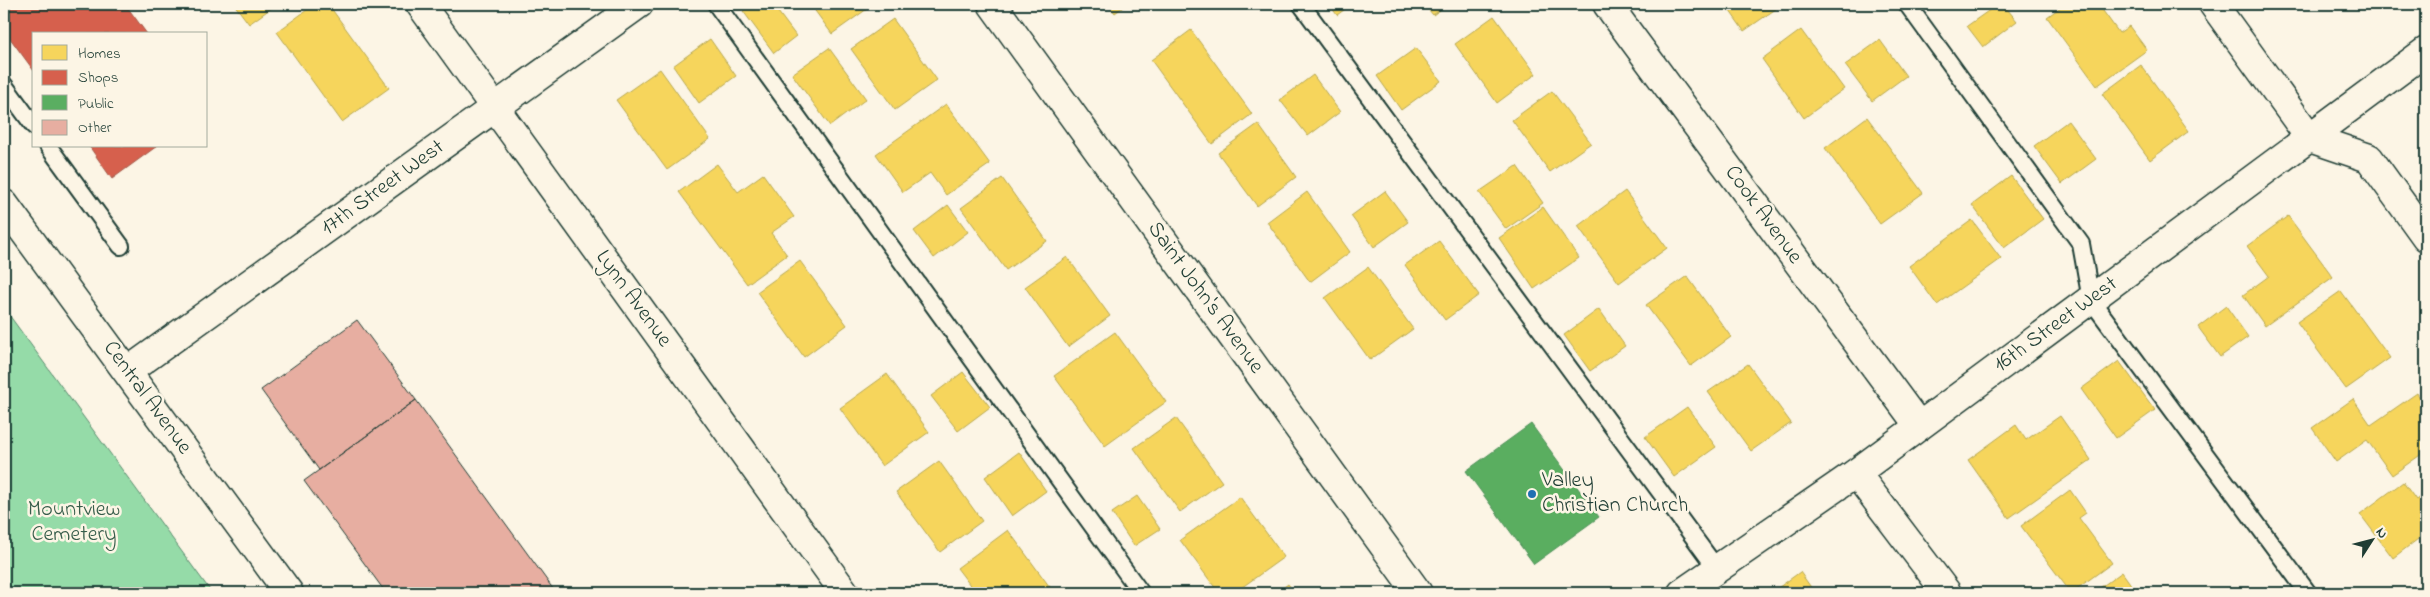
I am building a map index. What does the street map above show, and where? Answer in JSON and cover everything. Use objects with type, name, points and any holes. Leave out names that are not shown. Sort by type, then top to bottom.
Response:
[{"type":"street","name":"Lynn Avenue","points":[[420,4],[845,593]]},
{"type":"street","name":"17th Street West","points":[[128,371],[639,4]]},
{"type":"street","name":"Saint John's Avenue","points":[[992,4],[1418,593]]},
{"type":"street","name":"Cook Avenue","points":[[1607,4],[1919,426]]},
{"type":"street","points":[[2213,4],[2310,138],[2369,158],[2426,237]]},
{"type":"street","name":"16th Street West","points":[[1682,593],[1856,473],[2426,51]]},
{"type":"street","name":"Central Avenue","points":[[4,204],[289,593]]},
{"type":"street","points":[[1856,473],[1947,593]]},
{"type":"lane","points":[[716,4],[1141,593]]},
{"type":"lane","points":[[1301,4],[1717,569]]},
{"type":"lane","points":[[1907,4],[2082,244],[2091,300],[2308,593]]},
{"type":"lane","points":[[4,85],[32,123]]},
{"type":"lane","points":[[49,148],[121,246]]},
{"type":"green space","name":"Mountview Cemetery","points":[[4,308],[212,593],[4,593]]},
{"type":"building: Homes","points":[[234,4],[277,4],[249,24]]},
{"type":"building: Homes","points":[[315,4],[328,4],[389,88],[342,122],[277,32]]},
{"type":"building: Homes","points":[[753,4],[772,4],[796,36],[774,53],[743,11]]},
{"type":"building: Homes","points":[[810,4],[874,4],[832,34]]},
{"type":"building: Homes","points":[[1108,4],[1127,4],[1115,13]]},
{"type":"building: Homes","points":[[1329,4],[1352,4],[1337,15]]},
{"type":"building: Homes","points":[[1424,4],[1448,4],[1433,15]]},
{"type":"building: Homes","points":[[1725,4],[1783,4],[1744,31]]},
{"type":"building: Homes","points":[[1998,4],[2003,4],[2017,21],[1983,47],[1967,26]]},
{"type":"building: Homes","points":[[2065,4],[2098,4],[2119,33],[2129,26],[2147,50],[2097,86],[2047,17]]},
{"type":"building: Homes","points":[[1494,16],[1536,74],[1497,103],[1455,44]]},
{"type":"building: Homes","points":[[893,19],[937,80],[895,110],[851,49]]},
{"type":"building: Homes","points":[[1191,30],[1252,114],[1212,144],[1151,60]]},
{"type":"building: Homes","points":[[1801,30],[1844,89],[1804,118],[1762,59]]},
{"type":"building: Homes","points":[[710,39],[736,76],[699,103],[673,66]]},
{"type":"building: Homes","points":[[1880,40],[1906,76],[1872,101],[1845,65]]},
{"type":"building: Homes","points":[[829,48],[866,99],[830,126],[792,74]]},
{"type":"building: Homes","points":[[1416,48],[1441,81],[1401,110],[1377,76]]},
{"type":"building: Homes","points":[[2141,65],[2189,131],[2150,160],[2102,94]]},
{"type":"building: Homes","points":[[660,69],[710,139],[667,170],[616,100]]},
{"type":"building: Homes","points":[[1313,75],[1340,112],[1308,136],[1280,100]]},
{"type":"building: Homes","points":[[1552,91],[1591,143],[1550,172],[1512,120]]},
{"type":"building: Homes","points":[[946,104],[990,164],[946,195],[930,173],[903,192],[876,154]]},
{"type":"building: Homes","points":[[1867,117],[1923,193],[1880,224],[1825,148]]},
{"type":"building: Homes","points":[[2068,121],[2096,159],[2062,184],[2034,146]]},
{"type":"building: Homes","points":[[1258,124],[1296,177],[1257,206],[1218,153]]},
{"type":"building: Homes","points":[[717,164],[738,192],[763,174],[794,217],[771,233],[787,255],[747,284],[679,192]]},
{"type":"building: Homes","points":[[1517,166],[1543,203],[1506,229],[1479,192]]},
{"type":"building: Homes","points":[[2011,176],[2043,219],[2004,248],[1972,205]]},
{"type":"building: Homes","points":[[1002,178],[1047,241],[1006,270],[961,208]]},
{"type":"building: Homes","points":[[1385,191],[1408,222],[1374,247],[1351,216]]},
{"type":"building: Homes","points":[[1625,191],[1667,248],[1619,283],[1578,226]]},
{"type":"building: Homes","points":[[1307,192],[1350,252],[1310,282],[1267,222]]},
{"type":"building: Homes","points":[[948,205],[968,232],[934,258],[914,231]]},
{"type":"building: Homes","points":[[1543,207],[1579,258],[1534,289],[1499,238]]},
{"type":"building: Homes","points":[[2288,216],[2333,277],[2265,326],[2243,295],[2269,276],[2247,246]]},
{"type":"building: Homes","points":[[1972,220],[2001,259],[1937,305],[1909,266]]},
{"type":"building: Homes","points":[[1439,241],[1479,295],[1445,320],[1405,265]]},
{"type":"building: Homes","points":[[1067,257],[1110,316],[1068,347],[1025,287]]},
{"type":"building: Homes","points":[[800,261],[847,325],[804,357],[757,292]]},
{"type":"building: Homes","points":[[1368,267],[1413,329],[1370,360],[1325,298]]},
{"type":"building: Homes","points":[[1687,276],[1731,337],[1691,366],[1646,305]]},
{"type":"building: Homes","points":[[2341,291],[2390,358],[2346,389],[2297,322]]},
{"type":"building: Homes","points":[[2226,306],[2248,337],[2220,357],[2198,327]]},
{"type":"building: Homes","points":[[1599,309],[1625,346],[1590,371],[1564,335]]},
{"type":"building: Homes","points":[[1115,332],[1166,402],[1105,446],[1054,376]]},
{"type":"building: Homes","points":[[2119,361],[2155,410],[2116,438],[2081,389]]},
{"type":"building: Homes","points":[[1748,364],[1791,423],[1751,451],[1708,392]]},
{"type":"building: Homes","points":[[963,372],[990,407],[958,431],[931,396]]},
{"type":"building: Homes","points":[[887,374],[929,432],[882,466],[840,408]]},
{"type":"building: Homes","points":[[2417,393],[2426,407],[2426,451],[2392,475],[2367,440],[2336,462],[2312,428],[2353,399],[2371,425]]},
{"type":"building: Homes","points":[[1687,407],[1716,447],[1674,477],[1645,437]]},
{"type":"building: Homes","points":[[2060,416],[2091,460],[2009,518],[1968,460],[2016,425],[2026,440]]},
{"type":"building: Homes","points":[[1176,418],[1222,482],[1180,512],[1134,448]]},
{"type":"building: Homes","points":[[1019,452],[1046,491],[1012,516],[985,477]]},
{"type":"building: Homes","points":[[939,461],[982,521],[940,552],[896,492]]},
{"type":"building: Homes","points":[[2403,482],[2416,500],[2426,492],[2426,533],[2393,558],[2360,514]]},
{"type":"building: Homes","points":[[2070,490],[2086,513],[2079,518],[2112,563],[2071,593],[2021,526]]},
{"type":"building: Homes","points":[[1137,496],[1160,529],[1134,546],[1112,513]]},
{"type":"building: Homes","points":[[1240,497],[1284,557],[1234,593],[1219,593],[1180,540]]},
{"type":"building: Homes","points":[[1008,530],[1052,590],[1048,593],[976,593],[957,568]]},
{"type":"building: Homes","points":[[1800,572],[1815,593],[1771,593]]},
{"type":"building: Homes","points":[[2122,572],[2137,593],[2093,593]]},
{"type":"building: Homes","points":[[1288,584],[1295,593],[1276,593]]},
{"type":"building: Shops","points":[[12,4],[125,4],[146,32],[32,32],[32,68],[4,30],[4,10]]},
{"type":"building: Shops","points":[[90,148],[154,148],[112,179]]},
{"type":"building: Public","name":"Valley Christian Church","points":[[1531,424],[1599,517],[1534,564],[1466,471]]},
{"type":"building: Other","points":[[357,320],[416,400],[319,470],[261,390]]},
{"type":"building: Other","points":[[416,400],[556,593],[386,593],[304,481]]},
{"type":"place","name":"Valley Christian Church","points":[[1532,494]]}]
